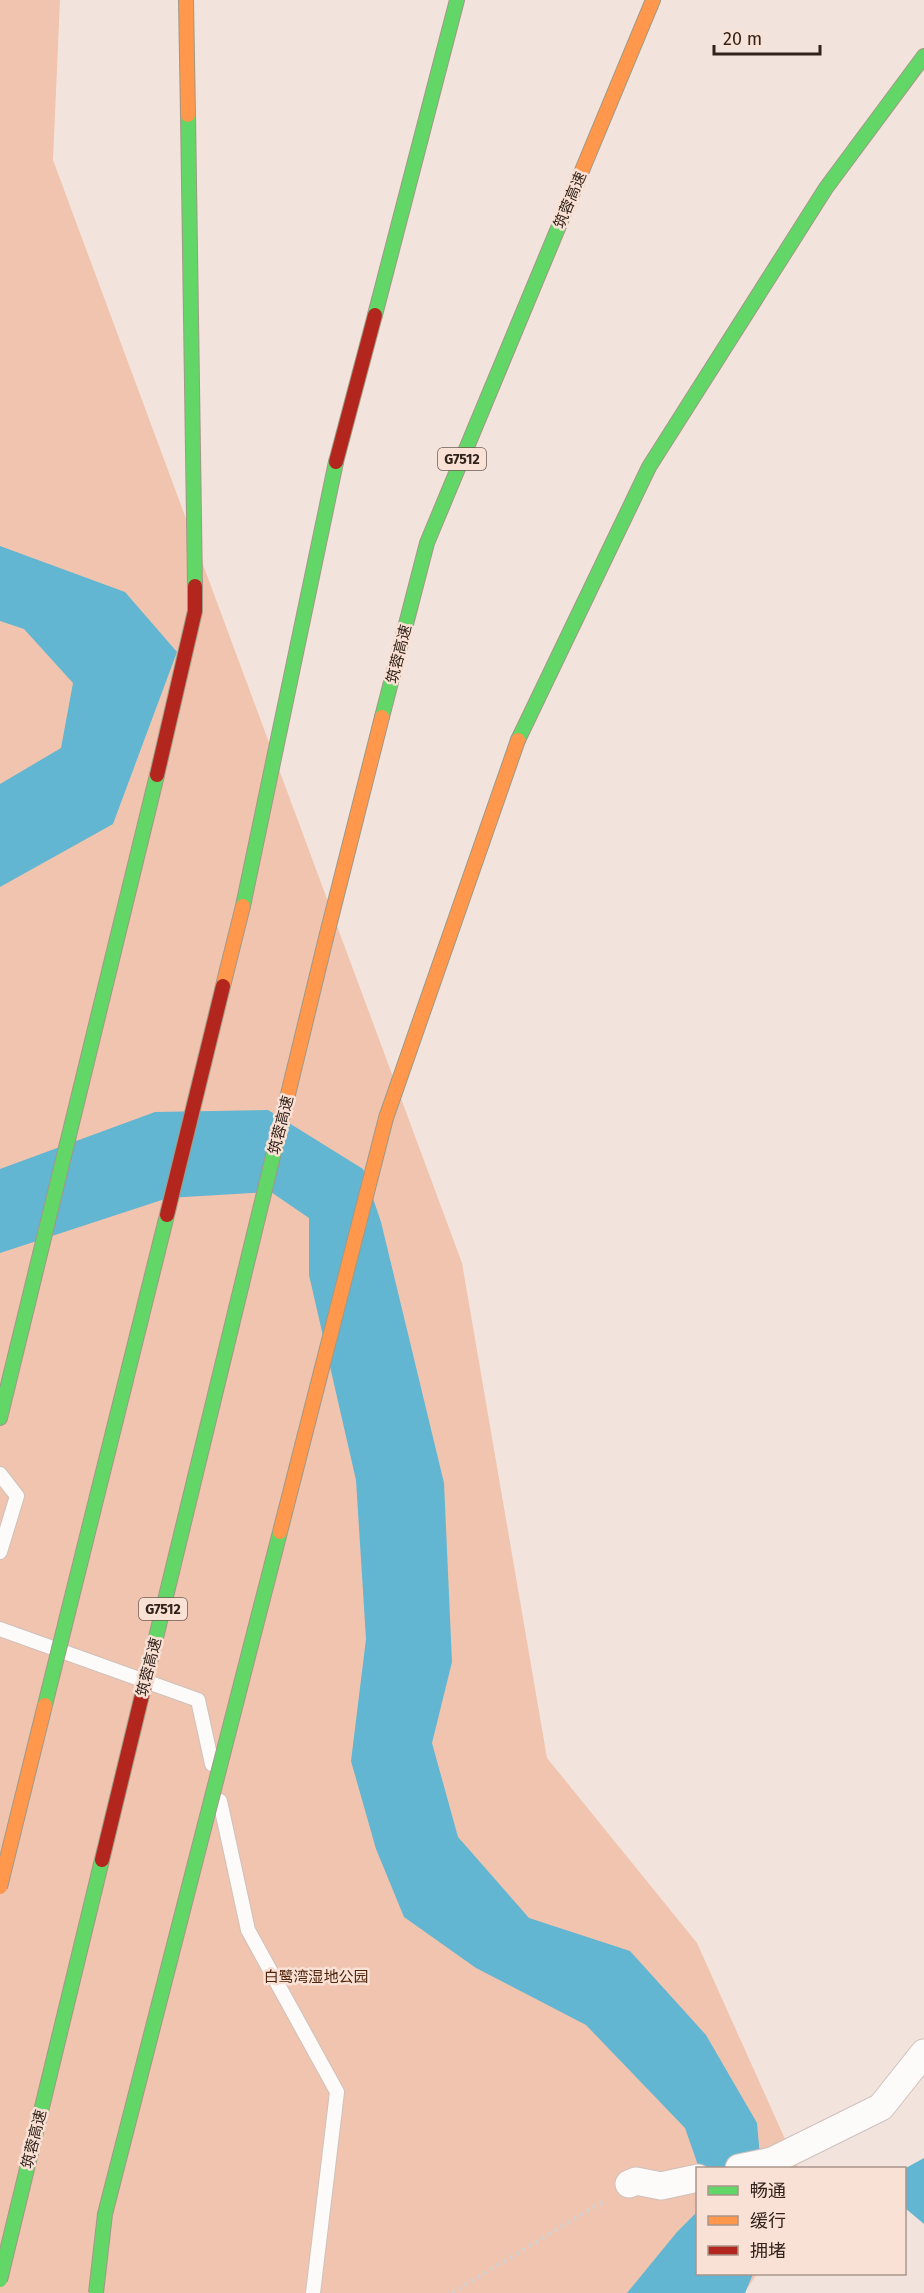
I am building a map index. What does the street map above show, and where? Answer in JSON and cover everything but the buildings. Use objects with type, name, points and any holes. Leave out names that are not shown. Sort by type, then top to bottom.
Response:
[{"type":"highway","points":[[0,1418],[128,897],[195,611],[186,0]]},
{"type":"highway","points":[[0,1887],[243,906],[330,487],[457,0]]},
{"type":"highway","name":"筑蓉高速","points":[[0,2280],[326,938],[427,543],[653,0]]},
{"type":"highway","points":[[96,2293],[107,2203],[386,1118],[520,734],[649,467],[826,188],[924,56]]},
{"type":"street","points":[[747,2167],[772,2161],[881,2107],[924,2053]]},
{"type":"street","points":[[629,2184],[636,2181],[661,2186],[696,2178]]},
{"type":"lane","points":[[0,1474],[16,1496],[0,1552]]},
{"type":"lane","points":[[0,1629],[198,1700],[248,1930],[337,2092],[313,2293]]},
{"type":"path","points":[[452,2293],[629,2184]]},
{"type":"green space","name":"白鹭湾湿地公园","points":[[0,0],[60,0],[53,160],[462,1263],[547,1758],[697,1943],[798,2167],[696,2167],[696,2275],[756,2275],[744,2293],[0,2293]]},
{"type":"water","points":[[0,546],[125,592],[177,652],[113,824],[0,887],[0,784],[61,748],[73,683],[24,629],[0,621]]},
{"type":"water","points":[[268,1110],[363,1169],[381,1222],[444,1483],[452,1662],[432,1743],[458,1837],[529,1918],[630,1951],[706,2035],[757,2123],[761,2167],[699,2167],[685,2128],[586,2025],[476,1968],[404,1917],[376,1849],[351,1761],[366,1639],[356,1480],[309,1275],[309,1218],[271,1192],[168,1198],[0,1253],[0,1169],[155,1112]]},
{"type":"water","points":[[924,2158],[924,2224],[906,2209],[906,2168]]},
{"type":"water","points":[[696,2213],[696,2275],[753,2275],[745,2293],[627,2293],[677,2232]]},
{"type":"traffic: fast","points":[[375,315],[457,0]]},
{"type":"traffic: fast","points":[[518,740],[649,467],[826,188],[924,56]]},
{"type":"traffic: fast","points":[[188,115],[195,586]]},
{"type":"traffic: fast","points":[[382,717],[427,543],[566,209]]},
{"type":"traffic: fast","points":[[243,906],[336,462]]},
{"type":"traffic: fast","points":[[0,1418],[157,775]]},
{"type":"traffic: fast","points":[[151,1658],[283,1115]]},
{"type":"traffic: fast","points":[[45,1705],[167,1215]]},
{"type":"traffic: fast","points":[[96,2293],[105,2214],[280,1532]]},
{"type":"traffic: fast","points":[[0,2280],[102,1860]]},
{"type":"traffic: slow","points":[[186,0],[188,115]]},
{"type":"traffic: slow","points":[[566,209],[653,0]]},
{"type":"traffic: slow","points":[[326,938],[382,717]]},
{"type":"traffic: slow","points":[[386,1118],[518,740]]},
{"type":"traffic: slow","points":[[223,986],[243,906]]},
{"type":"traffic: slow","points":[[283,1115],[326,938]]},
{"type":"traffic: slow","points":[[280,1532],[386,1118]]},
{"type":"traffic: slow","points":[[0,1887],[45,1705]]},
{"type":"traffic: jam","points":[[336,462],[375,315]]},
{"type":"traffic: jam","points":[[157,775],[195,611],[195,586]]},
{"type":"traffic: jam","points":[[167,1215],[223,986]]},
{"type":"traffic: jam","points":[[102,1860],[151,1658]]}]
